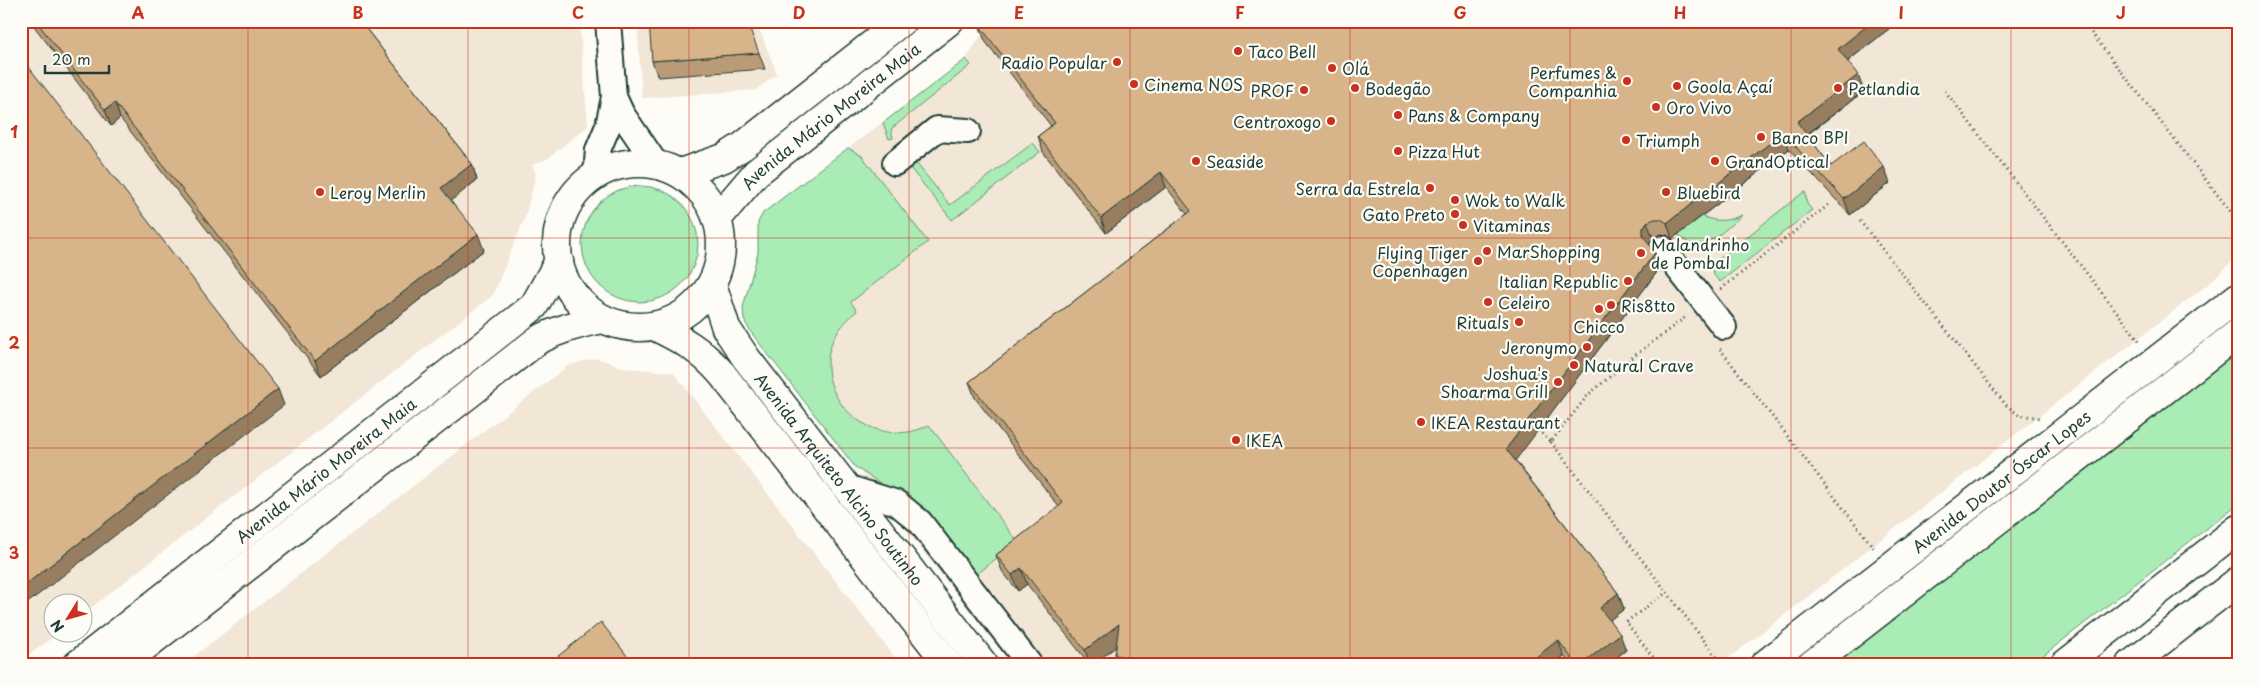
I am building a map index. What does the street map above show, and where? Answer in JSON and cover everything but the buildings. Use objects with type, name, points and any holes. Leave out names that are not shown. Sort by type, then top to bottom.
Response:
[{"type":"main road","name":"Avenida Mário Moreira Maia","points":[[668,168],[724,158],[743,146],[902,21]]},
{"type":"main road","name":"Avenida Mário Moreira Maia","points":[[718,218],[756,172],[949,21]]},
{"type":"main road","points":[[636,162],[668,168],[696,185],[709,200],[718,218],[722,240],[712,284],[697,304],[678,318],[654,326],[620,325],[603,319],[587,308],[574,295],[565,279],[559,261],[557,237],[563,213],[576,192],[596,174],[615,166],[636,162]]},
{"type":"main road","name":"Avenida Mário Moreira Maia","points":[[77,665],[534,306],[559,261]]},
{"type":"main road","name":"Avenida Arquiteto Alcino Soutinho","points":[[712,284],[726,328],[746,358],[984,665]]},
{"type":"main road","name":"Avenida Doutor Óscar Lopes","points":[[1764,665],[2238,297]]},
{"type":"main road","name":"Avenida Mário Moreira Maia","points":[[121,665],[538,340],[575,324],[603,319]]},
{"type":"main road","name":"Avenida Arquiteto Alcino Soutinho","points":[[654,326],[680,338],[705,355],[722,374],[949,665]]},
{"type":"main road","name":"Avenida Doutor Óscar Lopes","points":[[1811,665],[2238,333]]},
{"type":"main road","points":[[2064,665],[2238,530]]},
{"type":"main road","points":[[2130,665],[2238,581]]},
{"type":"street","points":[[596,174],[598,150],[608,126],[614,97],[608,21]]},
{"type":"street","points":[[614,97],[622,114],[668,168]]},
{"type":"street","points":[[895,163],[937,129],[968,131]]},
{"type":"street","points":[[1662,248],[1705,303],[1721,336]]},
{"type":"street","points":[[846,487],[897,503],[920,522],[1030,665]]},
{"type":"path","points":[[2082,21],[2238,221]]},
{"type":"path","points":[[1945,91],[2144,346]]},
{"type":"path","points":[[1551,442],[1588,395],[1638,353],[1705,303],[1831,203]]},
{"type":"path","points":[[1860,220],[2006,405],[2019,415],[2040,418]]},
{"type":"path","points":[[1721,336],[1874,548]]},
{"type":"path","points":[[1538,430],[1551,442],[1724,665]]},
{"type":"path","points":[[1659,665],[1626,622],[1667,592]]},
{"type":"shaded area","points":[[21,21],[579,21],[588,126],[547,159],[532,165],[536,175],[525,217],[493,295],[92,607],[92,594],[42,594],[42,644],[44,644],[21,661]]},
{"type":"shaded area","points":[[637,21],[756,21],[777,74],[756,90],[642,98]]},
{"type":"shaded area","points":[[1001,21],[2238,21],[2238,256],[2207,285],[1720,665],[1012,665],[750,331],[744,320],[743,307],[758,253],[758,222],[763,213],[966,59],[980,37]]},
{"type":"shaded area","points":[[597,358],[625,368],[673,372],[901,665],[183,665],[569,365]]},
{"type":"green space","points":[[966,59],[971,65],[891,129],[893,138],[889,139],[883,123]]},
{"type":"green space","points":[[1033,143],[1040,152],[952,220],[911,169],[911,166],[917,164],[950,205]]},
{"type":"green space","points":[[848,148],[862,156],[928,242],[851,302],[857,311],[848,319],[833,340],[829,352],[828,372],[834,391],[843,407],[857,419],[873,428],[891,432],[910,432],[929,425],[1017,541],[974,577],[914,505],[855,467],[750,331],[744,320],[743,307],[758,253],[758,222],[763,213]]},
{"type":"green space","points":[[640,186],[662,190],[672,195],[681,203],[689,212],[694,222],[698,244],[694,266],[689,276],[681,285],[672,293],[662,298],[640,302],[618,298],[608,293],[599,285],[591,276],[586,266],[582,244],[586,222],[591,212],[599,203],[608,195],[618,190]]},
{"type":"green space","points":[[1805,191],[1807,204],[1812,210],[1720,282],[1713,274],[1712,267],[1715,262]]},
{"type":"green space","points":[[1742,215],[1708,242],[1695,245],[1678,235],[1702,216],[1712,220],[1722,220]]},
{"type":"green space","points":[[2238,348],[2238,504],[2031,665],[1831,665]]},
{"type":"place","name":"Taco Bell","points":[[1238,51]]},
{"type":"place","name":"Radio Popular","points":[[1117,62]]},
{"type":"place","name":"Olá","points":[[1332,68]]},
{"type":"place","name":"Perfumes & Companhia","points":[[1627,81]]},
{"type":"place","name":"Cinema NOS","points":[[1134,84]]},
{"type":"place","name":"Goola Açaí","points":[[1677,86]]},
{"type":"place","name":"Bodegão","points":[[1355,88]]},
{"type":"place","name":"Petlandia","points":[[1838,88]]},
{"type":"place","name":"PROF","points":[[1304,90]]},
{"type":"place","name":"Oro Vivo","points":[[1656,107]]},
{"type":"place","name":"Pans & Company","points":[[1398,115]]},
{"type":"place","name":"Centroxogo","points":[[1331,121]]},
{"type":"place","name":"Banco BPI","points":[[1761,137]]},
{"type":"place","name":"Triumph","points":[[1626,140]]},
{"type":"place","name":"Pizza Hut","points":[[1398,151]]},
{"type":"place","name":"Seaside","points":[[1196,161]]},
{"type":"place","name":"GrandOptical","points":[[1715,161]]},
{"type":"place","name":"Serra da Estrela","points":[[1430,188]]},
{"type":"place","name":"Leroy Merlin","points":[[320,192]]},
{"type":"place","name":"Bluebird","points":[[1666,192]]},
{"type":"place","name":"Wok to Walk","points":[[1455,200]]},
{"type":"place","name":"Gato Preto","points":[[1455,214]]},
{"type":"place","name":"Vitaminas","points":[[1463,225]]},
{"type":"place","name":"MarShopping","points":[[1487,251]]},
{"type":"place","name":"Malandrinho de Pombal","points":[[1641,253]]},
{"type":"place","name":"Flying Tiger Copenhagen","points":[[1478,261]]},
{"type":"place","name":"Italian Republic","points":[[1628,281]]},
{"type":"place","name":"Celeiro","points":[[1488,302]]},
{"type":"place","name":"Ris8tto","points":[[1611,305]]},
{"type":"place","name":"Chicco","points":[[1599,309]]},
{"type":"place","name":"Rituals","points":[[1519,322]]},
{"type":"place","name":"Jeronymo","points":[[1587,347]]},
{"type":"place","name":"Natural Crave","points":[[1574,365]]},
{"type":"place","name":"Joshua's Shoarma Grill","points":[[1558,382]]},
{"type":"place","name":"IKEA Restaurant","points":[[1421,422]]},
{"type":"place","name":"IKEA","points":[[1236,440]]}]
